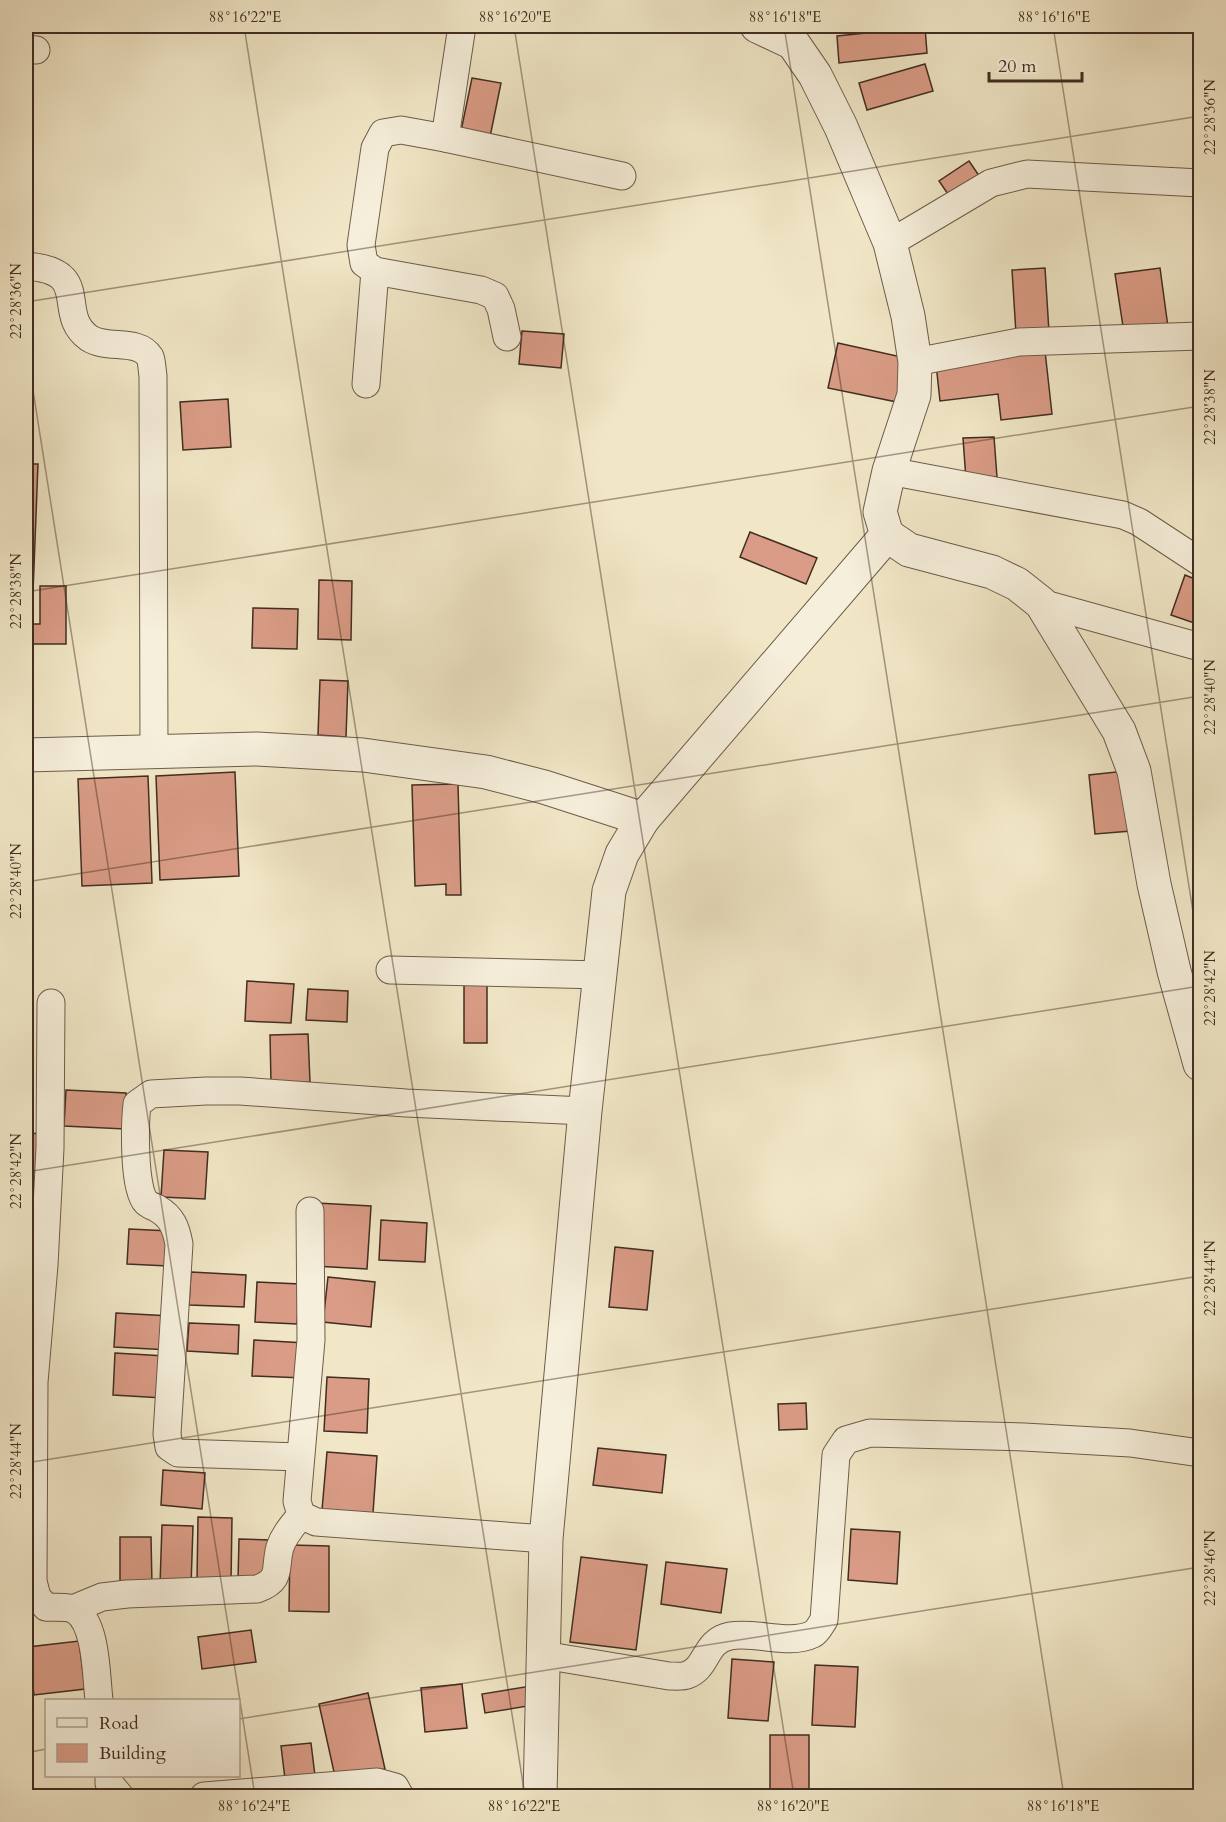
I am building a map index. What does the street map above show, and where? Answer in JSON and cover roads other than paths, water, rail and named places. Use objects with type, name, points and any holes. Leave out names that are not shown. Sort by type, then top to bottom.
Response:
[{"type":"street","points":[[446,138],[462,26]]},
{"type":"street","points":[[758,26],[796,34],[841,127],[890,243],[909,316],[915,362],[914,395],[889,471],[880,512],[887,535],[909,550],[992,572],[1017,584],[1041,603],[1119,731],[1134,771],[1159,906],[1185,1017],[1200,1064]]},
{"type":"street","points":[[507,337],[501,309],[495,296],[481,290],[375,271],[364,263],[361,245],[375,148],[383,133],[400,130],[446,138],[622,176]]},
{"type":"street","points":[[890,243],[991,183],[1027,174],[1200,183]]},
{"type":"street","points":[[26,266],[44,268],[60,274],[69,290],[76,322],[88,338],[102,344],[139,347],[150,358],[153,376],[154,751]]},
{"type":"street","points":[[366,384],[375,271]]},
{"type":"street","points":[[915,362],[1019,342],[1200,336]]},
{"type":"street","points":[[889,471],[1123,515],[1139,522],[1200,562]]},
{"type":"street","points":[[540,1797],[546,1539],[585,1111],[609,891],[622,854],[643,819],[887,535]]},
{"type":"street","points":[[1041,603],[1200,647]]},
{"type":"street","points":[[26,755],[269,749],[363,755],[486,772],[544,787],[643,819]]},
{"type":"street","points":[[390,970],[601,975]]},
{"type":"street","points":[[51,1003],[50,1148],[44,1265],[34,1382],[33,1581],[37,1597],[36,1610],[73,1609],[102,1597],[127,1594],[257,1589],[269,1585],[275,1577],[280,1547],[285,1535],[301,1515]]},
{"type":"street","points":[[300,1457],[178,1453],[169,1447],[167,1434],[179,1244],[176,1226],[163,1212],[146,1202],[138,1187],[135,1120],[137,1104],[151,1094],[240,1091],[406,1103],[585,1111]]},
{"type":"street","points":[[310,1211],[311,1340],[297,1501],[301,1515],[316,1522],[546,1539]]},
{"type":"street","points":[[543,1655],[669,1676],[686,1676],[699,1668],[708,1650],[721,1638],[739,1634],[796,1639],[815,1633],[824,1620],[836,1455],[846,1440],[870,1433],[1024,1437],[1130,1443],[1200,1453]]},
{"type":"street","points":[[73,1609],[86,1620],[90,1632],[99,1699]]},
{"type":"street","points":[[109,1777],[120,1797]]},
{"type":"street","points":[[204,1797],[377,1782],[395,1787],[400,1797]]}]
